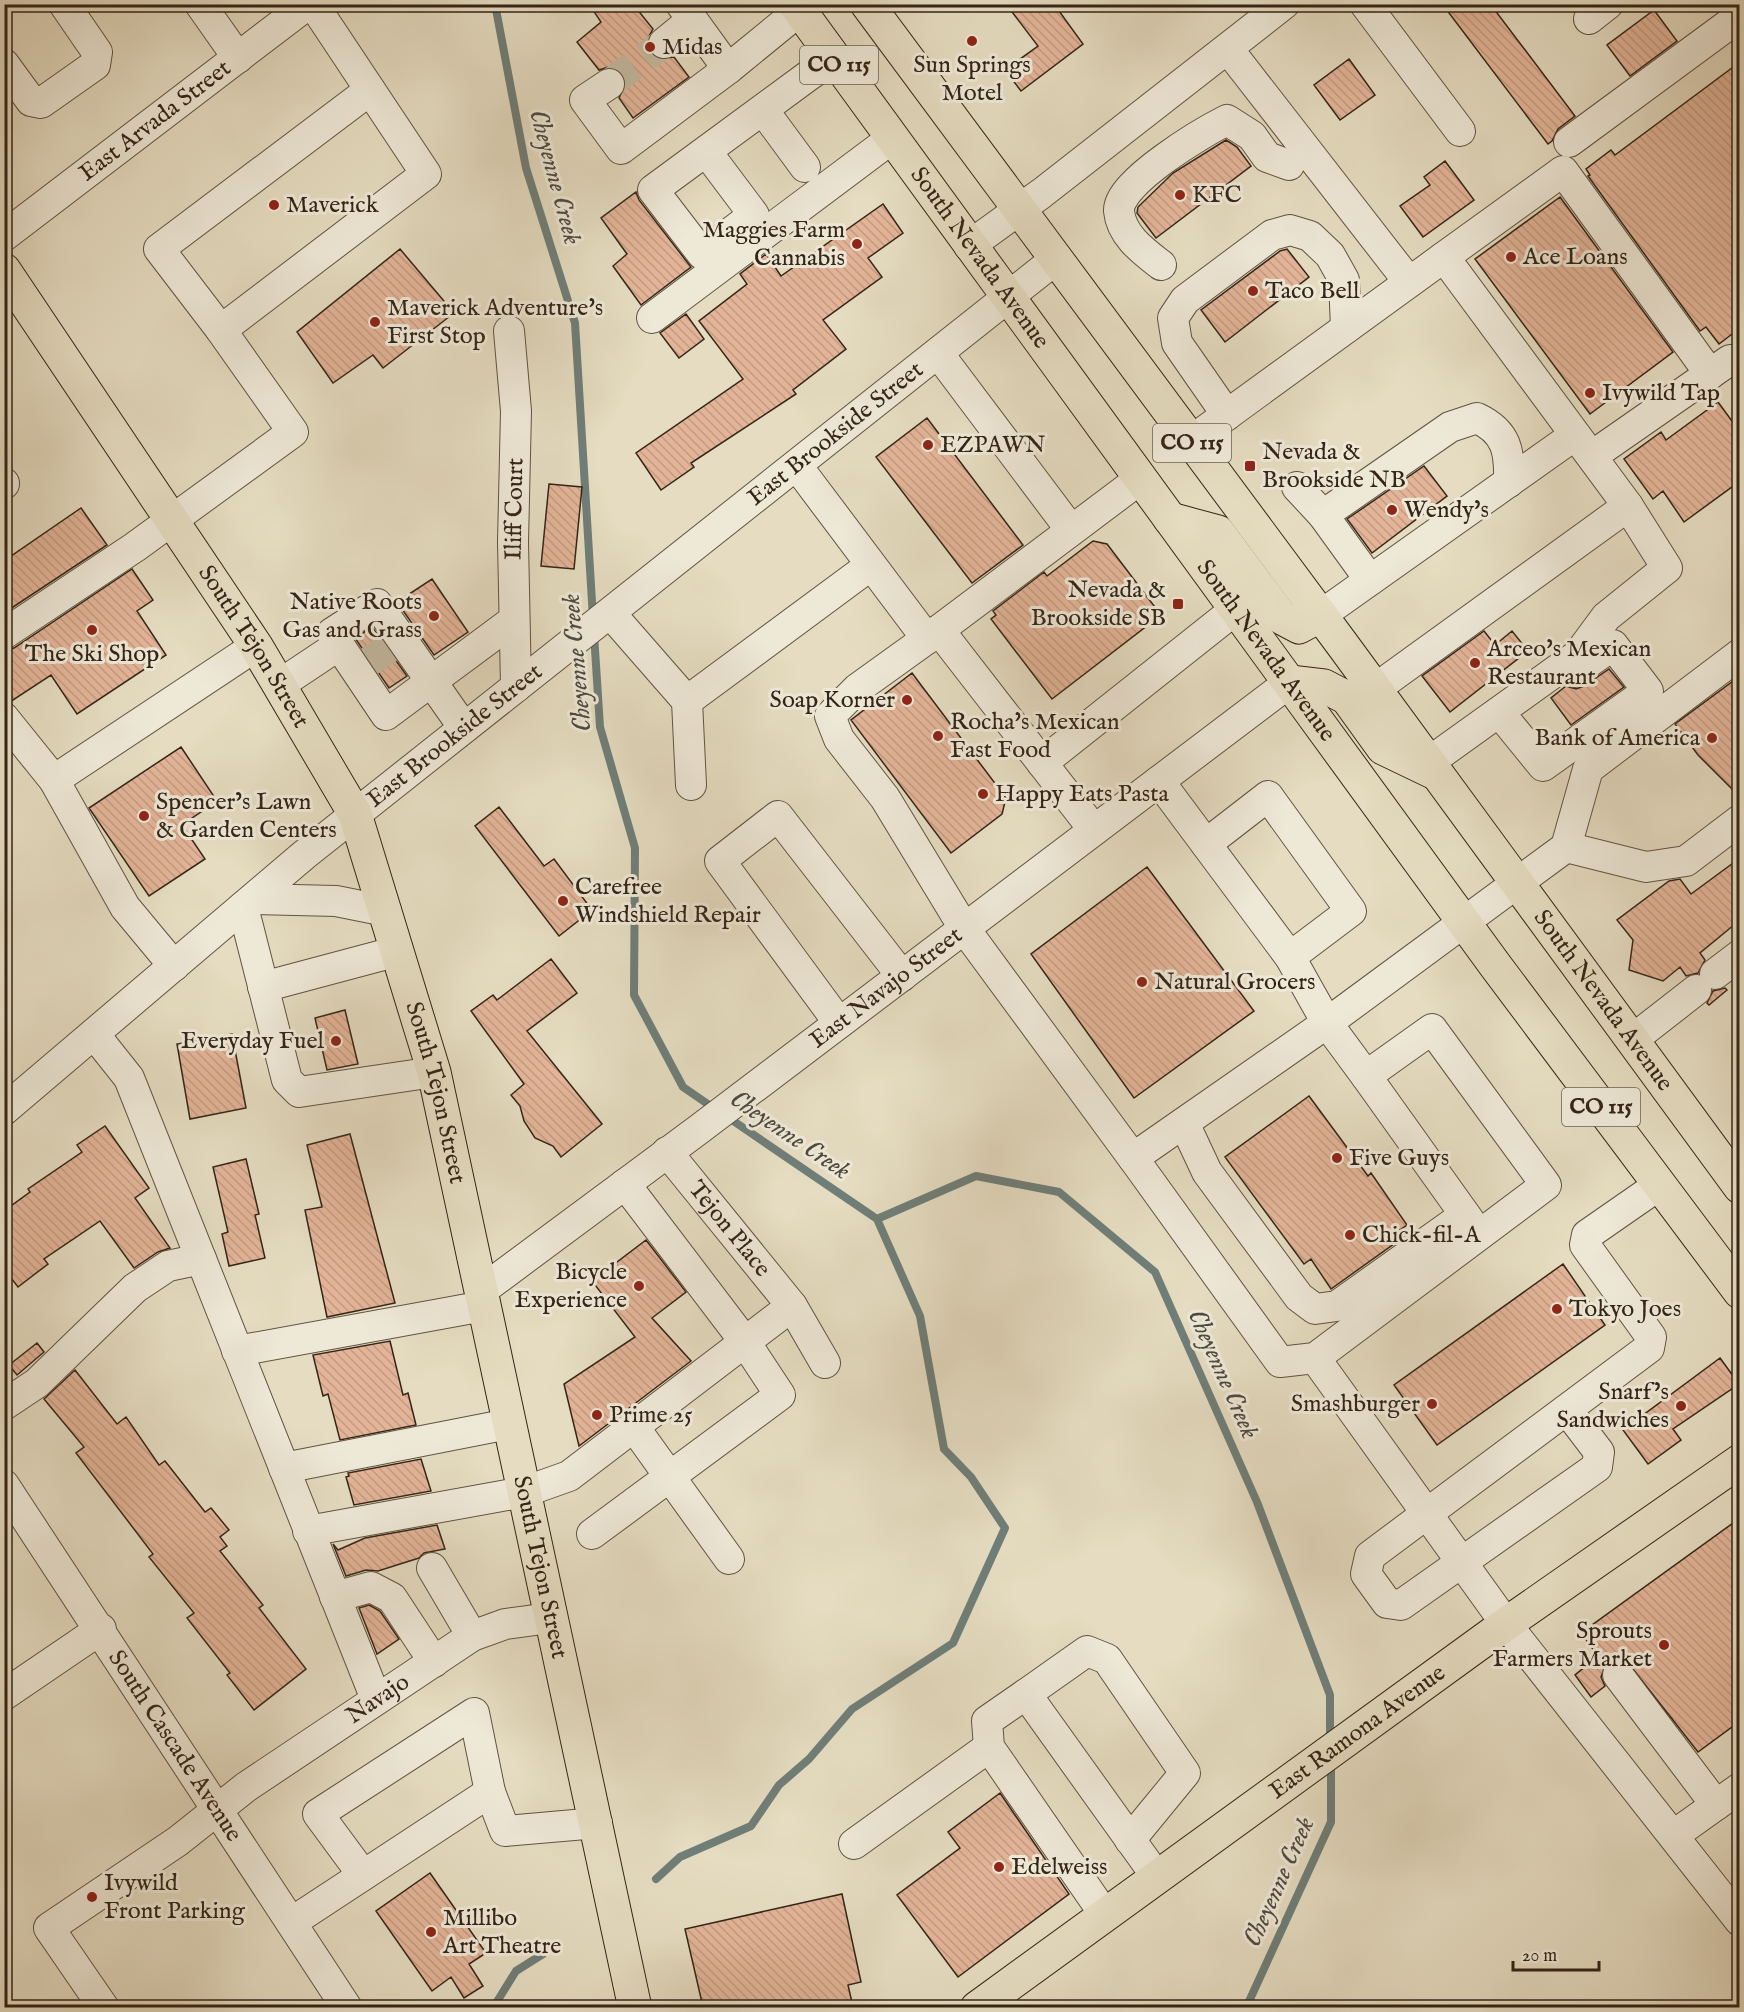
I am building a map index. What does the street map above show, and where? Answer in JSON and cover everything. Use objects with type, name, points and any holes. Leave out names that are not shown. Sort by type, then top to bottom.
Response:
[{"type":"main road","name":"South Nevada Avenue","points":[[867,4],[1321,615],[1632,1040],[1736,1175]]},
{"type":"main road","name":"South Nevada Avenue","points":[[797,8],[1463,921],[1740,1292]]},
{"type":"main road","name":"South Tejon Street","points":[[4,270],[256,646],[355,814],[434,1072],[635,2007]]},
{"type":"main road","points":[[1170,519],[1218,532],[1281,618],[1299,627],[1321,615]]},
{"type":"main road","points":[[1290,682],[1324,686],[1347,698],[1383,748],[1433,768]]},
{"type":"main road","name":"East Ramona Avenue","points":[[978,2007],[1506,1624],[1740,1461]]},
{"type":"street","points":[[4,64],[31,101],[40,103],[95,65],[97,52],[64,4]]},
{"type":"street","points":[[200,4],[238,58]]},
{"type":"street","name":"East Arvada Street","points":[[4,236],[308,4]]},
{"type":"street","points":[[221,330],[426,174],[313,4]]},
{"type":"street","points":[[969,246],[1019,210],[1284,4]]},
{"type":"street","points":[[1365,4],[1460,131]]},
{"type":"street","points":[[609,84],[585,100],[621,149],[728,69],[797,8]]},
{"type":"street","points":[[664,43],[686,12],[728,69]]},
{"type":"street","points":[[1569,142],[1740,16]]},
{"type":"street","points":[[1228,49],[1409,282]]},
{"type":"street","points":[[706,152],[834,58]]},
{"type":"street","points":[[4,634],[172,520],[293,432],[221,330],[159,249],[370,90]]},
{"type":"street","points":[[763,110],[805,167]]},
{"type":"street","points":[[1161,265],[1137,246],[1125,228],[1119,211],[1121,198],[1134,184],[1180,148],[1227,120],[1252,136],[1267,157],[1289,165]]},
{"type":"street","points":[[652,318],[891,139]]},
{"type":"street","points":[[1191,441],[1563,171],[1720,367],[1583,445],[1509,482],[1321,615]]},
{"type":"street","points":[[1227,415],[1177,343],[1173,318],[1185,300],[1272,235],[1290,230],[1310,236],[1330,255],[1344,280],[1346,328]]},
{"type":"street","points":[[1433,768],[1499,712],[1578,655],[1606,617],[1667,568],[1628,506],[1444,257]]},
{"type":"street","name":"East Brookside Street","points":[[4,1110],[355,814],[620,607],[1056,259]]},
{"type":"street","name":"Iliff Court","points":[[509,331],[516,411],[514,620],[516,687]]},
{"type":"street","points":[[938,353],[1071,530]]},
{"type":"street","points":[[1323,515],[1450,428],[1478,418],[1494,426],[1506,444],[1510,460],[1509,482]]},
{"type":"street","points":[[797,466],[871,565],[933,634],[1042,763],[1094,830]]},
{"type":"street","points":[[1140,479],[857,688],[830,716],[838,739],[885,798],[964,928],[1280,1362],[1315,1358],[1472,1225]]},
{"type":"street","points":[[1297,487],[1323,515],[1370,580]]},
{"type":"street","points":[[1375,689],[1628,506]]},
{"type":"street","points":[[687,701],[871,565]]},
{"type":"street","points":[[464,729],[431,681],[395,644],[377,604],[332,633],[339,645],[360,667],[386,715],[431,681],[514,620]]},
{"type":"street","points":[[620,607],[687,701],[691,785]]},
{"type":"street","points":[[1042,763],[1236,609]]},
{"type":"street","points":[[279,685],[339,645]]},
{"type":"street","points":[[1499,712],[1543,766],[1648,691],[1613,645],[1546,692],[1535,686]]},
{"type":"street","points":[[54,780],[256,646]]},
{"type":"street","points":[[1133,1158],[1327,1023],[1566,847],[1588,769],[1740,654]]},
{"type":"street","name":"East Navajo Street","points":[[482,1298],[625,1184],[1290,682]]},
{"type":"street","points":[[4,718],[54,780],[125,907],[174,966]]},
{"type":"street","points":[[1159,781],[1290,957],[1327,1023],[1472,1225]]},
{"type":"street","points":[[1206,844],[1268,796],[1351,911],[1290,957]]},
{"type":"street","points":[[839,1023],[720,861],[778,816],[902,976]]},
{"type":"street","points":[[1566,847],[1646,867],[1686,861],[1740,820]]},
{"type":"street","points":[[386,911],[336,901],[248,903],[263,987],[286,1080],[299,1092],[434,1072]]},
{"type":"street","points":[[263,987],[398,951]]},
{"type":"street","points":[[1632,1040],[1740,955]]},
{"type":"street","points":[[1191,1118],[1219,1161],[1277,1239],[1286,1257],[1293,1289],[1299,1297],[1316,1309],[1337,1306],[1472,1225],[1546,1185],[1432,1029],[1366,1076]]},
{"type":"street","points":[[94,1034],[129,1078],[376,1699]]},
{"type":"street","name":"Tejon Place","points":[[667,1152],[792,1306],[825,1363]]},
{"type":"street","points":[[592,1534],[780,1395],[745,1342],[625,1184]]},
{"type":"street","points":[[1568,1410],[1599,1452],[1597,1467],[1401,1605],[1387,1603],[1365,1574],[1370,1556],[1649,1348],[1651,1337],[1585,1245],[1587,1235],[1659,1185]]},
{"type":"street","points":[[4,1405],[37,1383],[135,1288],[168,1266],[201,1259]]},
{"type":"street","points":[[237,1351],[482,1298]]},
{"type":"street","points":[[308,1531],[524,1492],[569,1476],[792,1306]]},
{"type":"street","points":[[1315,1358],[1506,1624],[1740,1921]]},
{"type":"street","points":[[284,1468],[509,1424]]},
{"type":"street","points":[[634,1427],[729,1558]]},
{"type":"street","name":"South Cascade Avenue","points":[[4,1485],[219,1808],[347,2007]]},
{"type":"street","points":[[432,1568],[472,1636]]},
{"type":"street","points":[[334,1597],[371,1587],[392,1598],[434,1662]]},
{"type":"street","name":"Navajo","points":[[219,1808],[246,1787],[472,1636],[505,1624],[550,1618]]},
{"type":"street","points":[[4,1695],[101,1629]]},
{"type":"street","points":[[1105,1915],[989,1747],[987,1721],[1087,1651],[1107,1659],[1185,1773],[1130,1840]]},
{"type":"street","points":[[1618,1675],[1728,1796],[1674,1835]]},
{"type":"street","points":[[1026,1694],[1157,1877]]},
{"type":"street","points":[[363,1875],[318,1814],[474,1713],[490,1792],[505,1831],[597,1823]]},
{"type":"street","points":[[854,1844],[989,1747]]},
{"type":"street","points":[[292,1922],[490,1792]]},
{"type":"street","points":[[104,2007],[49,1928],[178,1841],[219,1808]]},
{"type":"building","points":[[589,4],[633,4],[653,29],[648,38],[650,53],[658,59],[674,57],[689,77],[633,118],[619,98],[626,83],[623,74],[608,67],[599,70],[577,42],[601,22]]},
{"type":"building","points":[[1006,4],[1054,4],[1083,44],[1021,91],[1005,70],[1038,46]]},
{"type":"building","points":[[1443,5],[1491,5],[1575,116],[1558,129],[1552,141],[1548,144]]},
{"type":"building","points":[[1654,10],[1677,41],[1630,76],[1607,45]]},
{"type":"building","points":[[1349,59],[1375,95],[1340,120],[1314,85]]},
{"type":"building","points":[[1740,62],[1740,328],[1719,344],[1706,327],[1700,331],[1588,176],[1590,175],[1586,169],[1611,150],[1615,155]]},
{"type":"building","name":"KFC","points":[[1226,140],[1237,147],[1251,166],[1156,238],[1137,213],[1138,207],[1173,173]]},
{"type":"building","points":[[1445,161],[1474,200],[1423,237],[1400,206],[1430,185],[1424,177]]},
{"type":"building","points":[[636,192],[639,200],[691,267],[641,305],[613,266],[627,254],[601,218]]},
{"type":"building","points":[[1560,197],[1673,352],[1590,414],[1475,259]]},
{"type":"building","points":[[883,204],[903,233],[868,258],[882,277],[823,320],[846,349],[793,390],[796,394],[691,463],[694,467],[661,490],[636,453],[743,379],[699,321],[747,284],[740,274],[766,254],[781,276]]},
{"type":"building","name":"Maverick Adventure's First Stop","points":[[400,249],[454,313],[383,368],[373,355],[333,383],[297,332]]},
{"type":"building","name":"Taco Bell","points":[[1287,249],[1309,277],[1225,342],[1201,310],[1280,251]]},
{"type":"building","points":[[686,314],[704,339],[679,358],[660,333]]},
{"type":"building","points":[[1718,402],[1740,432],[1740,481],[1684,522],[1663,491],[1653,499],[1624,459],[1661,432],[1666,440]]},
{"type":"building","points":[[927,418],[1023,545],[972,583],[876,457]]},
{"type":"building","name":"Wendy's","points":[[1424,466],[1447,496],[1372,553],[1347,519]]},
{"type":"building","points":[[549,484],[582,487],[574,569],[541,566]]},
{"type":"building","points":[[81,508],[107,545],[4,613],[4,561]]},
{"type":"building","points":[[1093,541],[1107,544],[1161,615],[1052,699],[991,619],[996,615],[993,611],[1044,572],[1047,576]]},
{"type":"building","name":"The Ski Shop","points":[[132,569],[153,600],[137,611],[166,655],[77,714],[51,675],[10,702],[4,701],[4,651],[14,648]]},
{"type":"building","name":"Native Roots Gas and Grass","points":[[432,579],[468,632],[434,655],[397,602]]},
{"type":"building","points":[[372,627],[407,676],[389,688],[355,638]]},
{"type":"building","name":"Arceo's Mexican Restaurant","points":[[1484,631],[1495,645],[1512,631],[1528,651],[1450,712],[1422,676]]},
{"type":"building","points":[[1609,669],[1624,687],[1571,725],[1551,698],[1566,686],[1576,689],[1584,686]]},
{"type":"building","points":[[912,673],[1006,798],[1002,814],[951,853],[851,720]]},
{"type":"building","name":"Bank of America","points":[[1740,676],[1740,797],[1698,755],[1675,724]]},
{"type":"building","name":"Spencer’s Lawn & Garden Centers","points":[[181,747],[217,801],[182,825],[205,859],[149,896],[89,808]]},
{"type":"building","points":[[499,807],[544,866],[554,859],[592,910],[559,936],[475,826]]},
{"type":"building","points":[[1740,858],[1740,920],[1700,953],[1705,960],[1698,973],[1686,976],[1680,967],[1663,981],[1629,970],[1633,940],[1617,920],[1669,881],[1680,879],[1691,894]]},
{"type":"building","name":"Natural Grocers","points":[[1147,867],[1254,1011],[1134,1098],[1031,954]]},
{"type":"building","points":[[551,959],[577,993],[527,1031],[602,1124],[561,1157],[553,1146],[535,1138],[524,1121],[520,1106],[511,1095],[524,1084],[471,1011],[493,995],[497,1000]]},
{"type":"building","points":[[1725,988],[1727,990],[1709,1005],[1707,1003],[1713,991]]},
{"type":"building","name":"Everyday Fuel","points":[[345,1010],[358,1064],[327,1070],[315,1018]]},
{"type":"building","points":[[232,1034],[246,1108],[190,1119],[177,1044]]},
{"type":"building","points":[[1309,1096],[1368,1176],[1371,1173],[1407,1225],[1400,1230],[1405,1236],[1331,1289],[1311,1259],[1304,1264],[1225,1157]]},
{"type":"building","points":[[105,1126],[149,1188],[135,1198],[170,1248],[158,1252],[134,1268],[100,1221],[44,1259],[48,1264],[18,1287],[4,1269],[4,1211],[30,1192],[28,1189],[82,1152],[77,1145]]},
{"type":"building","points":[[350,1134],[395,1303],[327,1317],[305,1210],[322,1207],[307,1145]]},
{"type":"building","points":[[246,1159],[259,1214],[255,1215],[265,1258],[229,1266],[222,1234],[228,1232],[213,1167]]},
{"type":"building","points":[[646,1240],[686,1292],[652,1318],[691,1361],[579,1446],[564,1384],[635,1337],[592,1281]]},
{"type":"building","points":[[1563,1264],[1605,1325],[1437,1445],[1394,1385]]},
{"type":"building","points":[[390,1341],[403,1395],[408,1393],[416,1425],[340,1440],[328,1394],[323,1396],[313,1355]]},
{"type":"building","points":[[37,1343],[44,1352],[17,1375],[9,1365]]},
{"type":"building","name":"Snarf's Sandwiches","points":[[1720,1358],[1739,1384],[1673,1429],[1681,1440],[1648,1464],[1623,1430]]},
{"type":"building","points":[[75,1370],[117,1424],[126,1417],[159,1465],[165,1461],[205,1512],[211,1508],[229,1530],[220,1537],[227,1546],[220,1551],[263,1605],[259,1608],[306,1669],[254,1710],[227,1675],[230,1673],[187,1618],[194,1613],[149,1557],[153,1554],[76,1453],[84,1447],[44,1399]]},
{"type":"building","points":[[421,1459],[431,1491],[354,1505],[346,1477],[349,1476],[348,1473]]},
{"type":"building","name":"Sprouts Farmers Market","points":[[1740,1518],[1740,1721],[1698,1752],[1625,1659],[1615,1658],[1607,1662],[1601,1677],[1605,1686],[1591,1697],[1575,1675],[1598,1656],[1581,1633]]},
{"type":"building","points":[[437,1525],[445,1549],[424,1553],[419,1558],[378,1571],[366,1570],[346,1576],[333,1544],[338,1550],[365,1538]]},
{"type":"building","points":[[369,1605],[380,1611],[399,1639],[377,1654],[359,1608]]},
{"type":"building","name":"Edelweiss","points":[[1000,1793],[1069,1894],[958,1977],[897,1895],[960,1848],[948,1832]]},
{"type":"building","name":"Millibo Art Theatre","points":[[430,1873],[486,1953],[469,1964],[483,1986],[464,1998],[451,1977],[432,1991],[376,1911]]},
{"type":"building","points":[[842,1894],[861,1982],[848,1985],[853,2007],[703,2007],[685,1929]]},
{"type":"waterway","name":"Cheyenne Creek","points":[[495,4],[526,168],[575,323],[593,618]]},
{"type":"waterway","name":"Cheyenne Creek","points":[[594,634],[600,727],[635,848],[634,995],[683,1087],[715,1109]]},
{"type":"waterway","name":"Cheyenne Creek","points":[[726,1116],[877,1219],[976,1176],[1059,1192],[1155,1272],[1257,1502],[1330,1695],[1330,1741]]},
{"type":"waterway","points":[[656,1879],[680,1857],[751,1826],[779,1785],[809,1759],[852,1709],[953,1643],[1005,1528],[971,1477],[944,1449],[920,1316],[877,1219]]},
{"type":"waterway","name":"Cheyenne Creek","points":[[1246,2008],[1331,1822],[1331,1763]]},
{"type":"waterway","points":[[493,2008],[516,1971],[543,1954]]},
{"type":"tunnel","points":[[609,84],[664,43]]},
{"type":"tunnel","points":[[364,665],[389,648]]},
{"type":"place","name":"Sun Springs Motel","points":[[972,41]]},
{"type":"place","name":"Midas","points":[[650,47]]},
{"type":"place","name":"KFC","points":[[1180,195]]},
{"type":"place","name":"Maverick","points":[[274,205]]},
{"type":"place","name":"Maggies Farm Cannabis","points":[[857,244]]},
{"type":"place","name":"Ace Loans","points":[[1511,257]]},
{"type":"place","name":"Taco Bell","points":[[1253,291]]},
{"type":"place","name":"Maverick Adventure's First Stop","points":[[375,322]]},
{"type":"place","name":"Ivywild Tap","points":[[1590,393]]},
{"type":"place","name":"EZPAWN","points":[[928,445]]},
{"type":"place","name":"Nevada & Brookside NB","points":[[1250,466]]},
{"type":"place","name":"Wendy's","points":[[1392,510]]},
{"type":"place","name":"Nevada & Brookside SB","points":[[1178,604]]},
{"type":"place","name":"Native Roots Gas and Grass","points":[[434,616]]},
{"type":"place","name":"The Ski Shop","points":[[92,630]]},
{"type":"place","name":"Arceo's Mexican Restaurant","points":[[1475,663]]},
{"type":"place","name":"Soap Korner","points":[[907,700]]},
{"type":"place","name":"Rocha's Mexican Fast Food","points":[[938,736]]},
{"type":"place","name":"Bank of America","points":[[1712,738]]},
{"type":"place","name":"Happy Eats Pasta","points":[[983,794]]},
{"type":"place","name":"Spencer’s Lawn & Garden Centers","points":[[144,816]]},
{"type":"place","name":"Carefree Windshield Repair","points":[[563,901]]},
{"type":"place","name":"Natural Grocers","points":[[1142,982]]},
{"type":"place","name":"Everyday Fuel","points":[[336,1041]]},
{"type":"place","name":"Five Guys","points":[[1337,1158]]},
{"type":"place","name":"Chick-fil-A","points":[[1350,1235]]},
{"type":"place","name":"Bicycle Experience","points":[[639,1286]]},
{"type":"place","name":"Tokyo Joes","points":[[1557,1309]]},
{"type":"place","name":"Smashburger","points":[[1432,1404]]},
{"type":"place","name":"Snarf's Sandwiches","points":[[1681,1406]]},
{"type":"place","name":"Prime 25","points":[[597,1415]]},
{"type":"place","name":"Sprouts Farmers Market","points":[[1664,1645]]},
{"type":"place","name":"Edelweiss","points":[[999,1867]]},
{"type":"place","name":"Ivywild Front Parking","points":[[92,1897]]},
{"type":"place","name":"Millibo Art Theatre","points":[[431,1932]]}]
